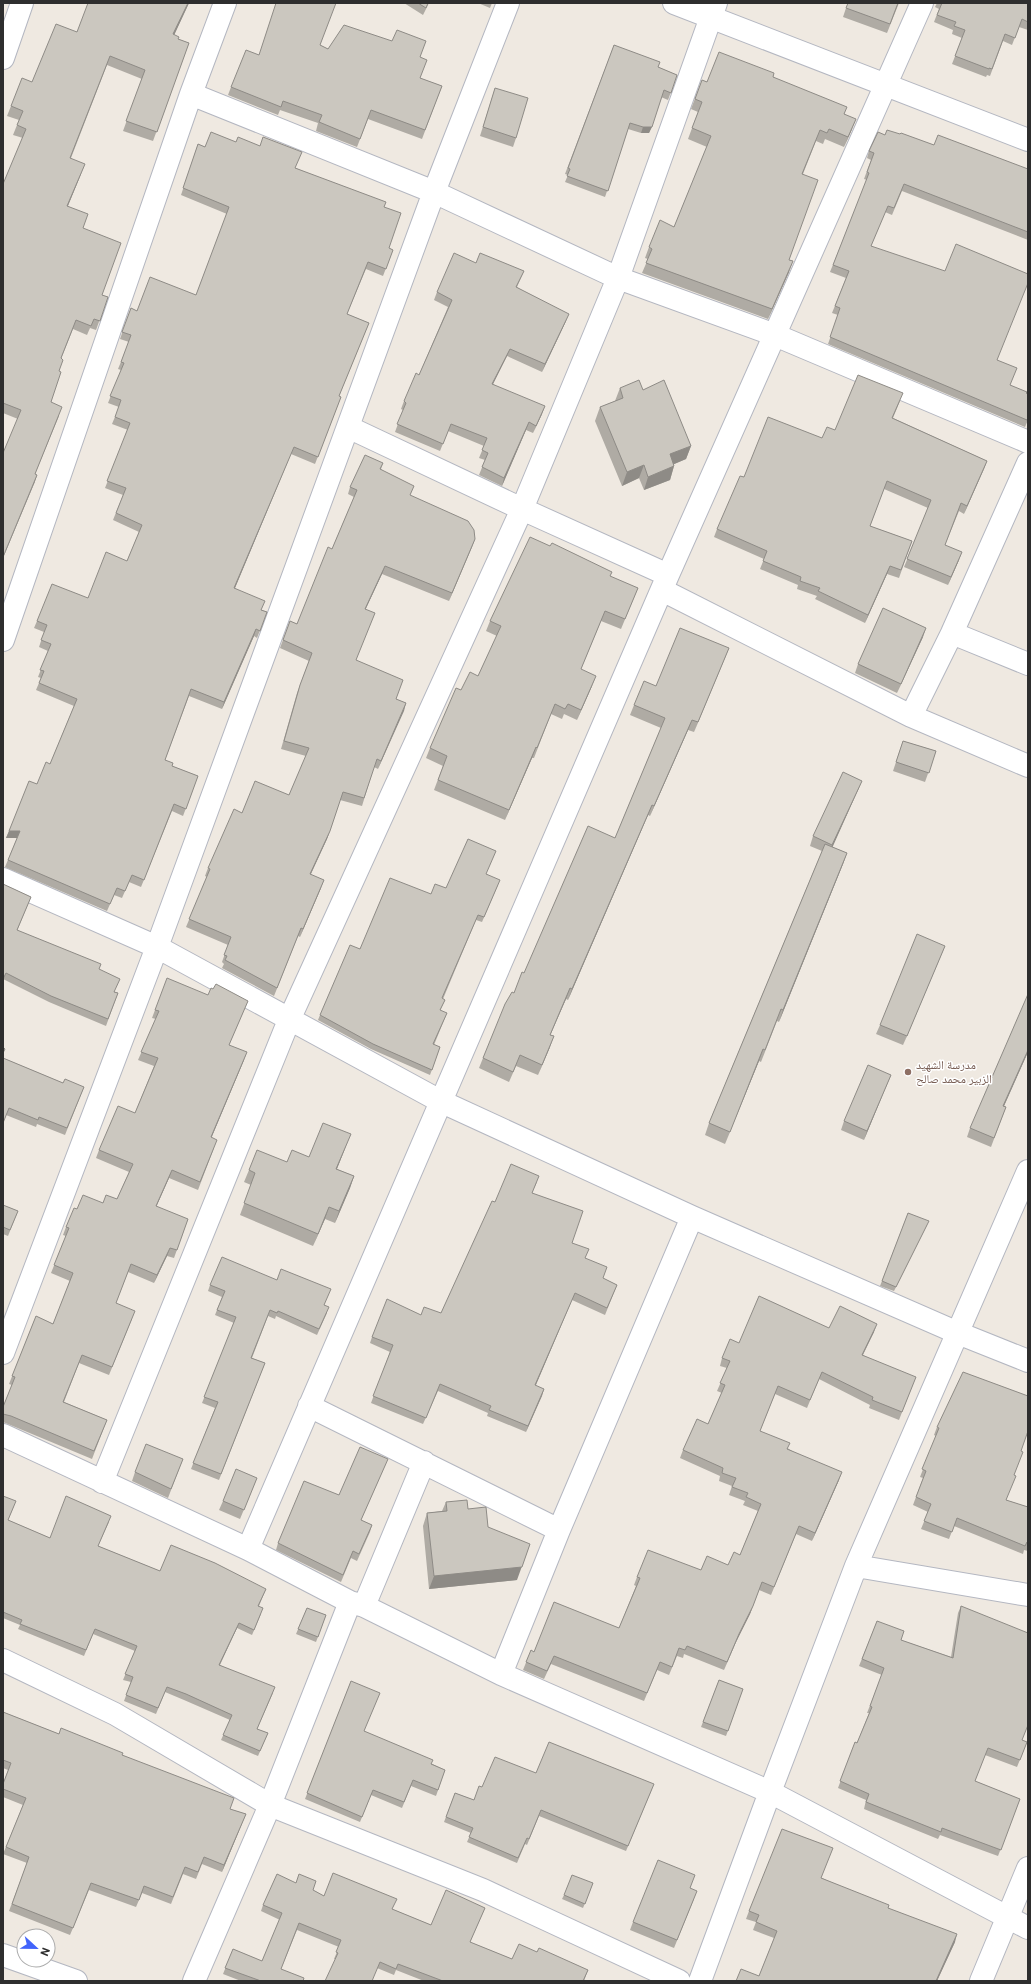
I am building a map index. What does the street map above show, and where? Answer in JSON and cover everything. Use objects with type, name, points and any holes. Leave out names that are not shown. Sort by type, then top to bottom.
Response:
[{"type":"street","points":[[3,58],[22,3]]},
{"type":"street","points":[[3,640],[191,94],[225,3]]},
{"type":"street","points":[[3,1353],[157,947],[434,192],[508,3]]},
{"type":"street","points":[[674,3],[713,10],[827,63],[886,84],[1028,140]]},
{"type":"street","points":[[248,1549],[665,582],[922,3]]},
{"type":"street","points":[[102,1482],[289,1020],[522,509],[618,278],[713,10]]},
{"type":"street","points":[[191,94],[434,192],[618,278],[775,335],[1028,442]]},
{"type":"street","points":[[348,427],[522,509],[665,582],[911,716],[1028,766]]},
{"type":"street","points":[[911,716],[952,634],[1028,463]]},
{"type":"street","points":[[952,634],[1028,664]]},
{"type":"street","points":[[3,879],[157,947],[440,1101],[692,1217],[958,1333],[1028,1361]]},
{"type":"street","points":[[700,1981],[856,1566],[1028,1172]]},
{"type":"street","points":[[501,1674],[559,1530],[692,1217]]},
{"type":"street","points":[[309,1406],[559,1530]]},
{"type":"street","points":[[3,1435],[248,1549],[501,1674],[770,1792],[1008,1919],[1028,1928]]},
{"type":"street","points":[[194,1981],[357,1604],[424,1462]]},
{"type":"street","points":[[856,1566],[1028,1595]]},
{"type":"street","points":[[3,1660],[115,1714],[270,1805],[483,1890],[679,1981]]},
{"type":"street","points":[[981,1981],[1028,1868]]},
{"type":"street","points":[[3,1955],[76,1981]]},
{"type":"building","points":[[88,3],[188,3],[173,34],[179,37],[178,39],[189,43],[157,132],[126,121],[145,70],[110,56],[70,158],[85,164],[67,206],[88,214],[83,228],[121,243],[102,295],[108,297],[100,321],[94,319],[91,326],[76,320],[61,358],[63,360],[59,371],[61,372],[51,402],[62,407],[35,474],[37,475],[3,557],[3,453],[21,410],[3,403],[3,184],[26,129],[17,125],[23,111],[11,106],[22,78],[32,82],[56,24],[77,32]]},
{"type":"building","points":[[276,3],[336,3],[320,45],[328,49],[344,25],[392,41],[397,30],[426,41],[420,57],[427,60],[420,78],[442,86],[425,130],[371,110],[360,139],[319,122],[322,115],[283,101],[281,107],[231,87],[246,50],[259,55]]},
{"type":"building","points":[[418,3],[428,3],[426,8]]},
{"type":"building","points":[[848,3],[898,3],[890,24],[846,8]]},
{"type":"building","points":[[942,3],[1028,3],[1028,22],[1022,19],[1015,38],[1005,34],[992,69],[989,69],[955,56],[965,30],[954,26],[956,22],[937,15]]},
{"type":"building","points":[[614,45],[660,62],[658,67],[677,75],[671,93],[664,90],[652,127],[643,127],[630,123],[608,191],[567,176],[570,169],[568,168]]},
{"type":"building","points":[[719,52],[774,73],[773,77],[847,107],[844,114],[856,119],[848,137],[829,129],[827,133],[820,130],[802,174],[818,180],[789,260],[793,261],[772,309],[646,263],[652,249],[649,247],[660,220],[674,227],[711,136],[692,128],[702,102],[695,99],[702,80],[707,82]]},
{"type":"building","points":[[495,88],[528,98],[516,138],[483,127]]},
{"type":"building","points":[[887,130],[901,133],[934,145],[938,135],[1028,169],[1028,232],[904,184],[894,208],[888,206],[871,246],[945,271],[956,244],[1028,274],[1028,283],[997,360],[1017,368],[1010,385],[1027,392],[1026,393],[1028,394],[1027,420],[830,337],[840,308],[835,306],[849,271],[833,265],[869,173],[867,172],[874,153],[869,151],[878,132],[885,135]]},
{"type":"building","points":[[211,132],[236,142],[238,137],[260,146],[263,137],[302,152],[295,168],[386,202],[384,207],[401,213],[389,248],[393,250],[386,269],[368,262],[347,314],[369,323],[339,396],[341,397],[318,457],[294,447],[234,588],[265,601],[261,610],[267,612],[260,631],[256,629],[224,702],[191,689],[165,760],[173,763],[172,766],[198,776],[186,809],[174,804],[144,880],[132,875],[125,891],[117,888],[110,904],[8,860],[20,831],[9,831],[29,781],[37,784],[46,762],[50,764],[77,699],[39,683],[44,671],[40,670],[51,644],[41,640],[47,625],[37,621],[52,584],[88,598],[106,552],[127,561],[142,525],[116,513],[126,488],[107,481],[130,423],[115,417],[121,400],[110,396],[124,363],[121,362],[131,335],[122,332],[131,308],[137,311],[150,277],[196,295],[229,207],[183,188],[198,144],[205,147]]},
{"type":"building","points":[[454,253],[476,263],[480,253],[524,271],[516,287],[569,314],[545,364],[510,349],[492,384],[545,406],[536,426],[529,422],[504,478],[482,467],[488,453],[482,450],[487,438],[451,424],[443,444],[397,424],[406,403],[404,401],[416,373],[419,375],[452,300],[437,292]]},
{"type":"building","points":[[858,375],[903,393],[892,418],[987,461],[967,506],[961,503],[945,545],[962,552],[951,577],[907,559],[931,500],[887,481],[870,526],[912,541],[901,570],[890,566],[868,615],[818,591],[820,588],[800,581],[801,577],[763,561],[767,551],[717,529],[740,476],[744,477],[768,417],[822,438],[827,427],[835,430]]},
{"type":"building","points":[[639,380],[643,390],[664,380],[691,446],[670,454],[674,466],[648,477],[644,465],[627,472],[600,407],[623,398],[620,388]]},
{"type":"building","points":[[365,455],[383,463],[380,469],[414,486],[410,495],[468,521],[474,530],[475,539],[452,593],[385,566],[365,609],[375,613],[356,660],[403,680],[396,699],[406,703],[381,761],[377,759],[364,798],[343,792],[330,831],[310,874],[324,880],[303,929],[301,928],[277,988],[225,960],[227,956],[224,955],[231,937],[189,919],[210,869],[208,868],[234,809],[242,813],[255,781],[289,795],[309,748],[284,741],[300,685],[312,653],[283,640],[290,621],[297,624],[328,547],[332,549],[357,490],[350,487]]},
{"type":"building","points":[[530,537],[550,546],[552,543],[612,572],[610,576],[638,588],[625,619],[605,611],[581,669],[596,676],[581,710],[568,704],[565,709],[555,704],[509,810],[438,780],[447,756],[430,748],[456,688],[461,690],[470,672],[478,676],[501,626],[490,621]]},
{"type":"building","points":[[883,608],[926,628],[901,684],[858,664]]},
{"type":"building","points":[[680,628],[729,648],[698,722],[692,720],[654,806],[652,805],[572,989],[570,988],[550,1035],[554,1036],[542,1065],[520,1055],[513,1072],[483,1058],[505,1004],[512,992],[514,993],[522,972],[524,973],[588,826],[615,838],[665,718],[634,705],[644,681],[656,686]]},
{"type":"building","points":[[903,741],[936,751],[929,773],[896,762]]},
{"type":"building","points":[[843,772],[862,781],[832,845],[813,836]]},
{"type":"building","points":[[468,839],[496,851],[486,874],[500,880],[484,917],[478,915],[442,998],[445,1000],[440,1010],[447,1013],[433,1044],[440,1047],[432,1070],[373,1044],[320,1015],[350,945],[360,949],[390,878],[431,894],[435,884],[446,888]]},
{"type":"building","points":[[825,844],[847,853],[783,1010],[781,1009],[765,1050],[763,1049],[730,1132],[709,1123]]},
{"type":"building","points":[[3,884],[31,897],[17,930],[101,964],[99,969],[120,979],[114,992],[118,993],[108,1019],[51,996],[6,973],[3,979]]},
{"type":"building","points":[[917,934],[945,946],[907,1036],[880,1025]]},
{"type":"building","points":[[167,978],[208,995],[211,988],[213,989],[216,984],[248,1001],[229,1045],[247,1052],[211,1137],[217,1140],[200,1182],[172,1170],[156,1206],[188,1219],[177,1250],[170,1248],[157,1275],[131,1264],[116,1303],[135,1311],[112,1367],[82,1355],[63,1402],[107,1420],[94,1451],[3,1414],[3,1407],[15,1377],[12,1376],[36,1316],[53,1324],[73,1273],[54,1265],[69,1228],[66,1227],[74,1208],[77,1209],[83,1195],[103,1203],[106,1195],[117,1199],[133,1164],[99,1150],[118,1106],[135,1113],[158,1058],[141,1052],[159,1011],[155,1010]]},
{"type":"building","points":[[1028,994],[1028,1050],[1003,1106],[1006,1107],[994,1138],[970,1128]]},
{"type":"building","points":[[3,1058],[63,1083],[65,1079],[84,1087],[67,1128],[39,1117],[38,1120],[9,1108],[3,1123]]},
{"type":"building","points":[[868,1065],[891,1075],[867,1131],[844,1121]]},
{"type":"building","points":[[323,1123],[351,1134],[336,1169],[354,1176],[339,1211],[329,1207],[318,1234],[244,1203],[255,1173],[249,1170],[257,1150],[287,1162],[292,1150],[309,1157]]},
{"type":"building","points":[[511,1164],[539,1176],[532,1193],[583,1211],[572,1243],[589,1249],[585,1258],[607,1267],[603,1278],[617,1285],[607,1308],[575,1293],[535,1385],[544,1389],[528,1426],[489,1410],[491,1406],[440,1384],[426,1418],[373,1396],[393,1345],[372,1337],[387,1299],[421,1315],[424,1307],[441,1313],[492,1201],[495,1202]]},
{"type":"building","points":[[3,1205],[18,1211],[10,1230],[3,1227]]},
{"type":"building","points":[[908,1213],[929,1221],[896,1287],[882,1281]]},
{"type":"building","points":[[222,1257],[277,1280],[281,1269],[331,1289],[324,1305],[329,1307],[319,1329],[278,1311],[277,1313],[270,1310],[251,1358],[265,1363],[221,1474],[193,1463],[218,1402],[204,1397],[236,1317],[217,1310],[225,1291],[210,1285]]},
{"type":"building","points":[[759,1296],[829,1328],[840,1306],[877,1324],[862,1355],[916,1377],[902,1412],[872,1400],[873,1397],[822,1372],[810,1400],[778,1386],[760,1431],[790,1443],[787,1449],[842,1472],[815,1533],[799,1526],[774,1587],[762,1582],[753,1606],[727,1662],[687,1646],[685,1650],[679,1648],[672,1667],[660,1662],[647,1693],[554,1656],[547,1671],[526,1662],[531,1650],[534,1652],[554,1602],[619,1628],[640,1578],[637,1577],[648,1550],[701,1570],[707,1556],[728,1565],[734,1552],[740,1555],[761,1504],[746,1497],[748,1493],[732,1487],[736,1478],[722,1473],[723,1468],[683,1450],[697,1419],[708,1424],[725,1385],[720,1383],[730,1361],[722,1358],[730,1339],[739,1343]]},
{"type":"building","points":[[963,1372],[1028,1396],[1028,1431],[1021,1451],[1023,1452],[1014,1475],[1016,1476],[1006,1500],[1028,1507],[1028,1543],[1027,1542],[1025,1546],[957,1518],[952,1532],[924,1521],[931,1504],[916,1497],[926,1471],[922,1469],[939,1428],[937,1427]]},
{"type":"building","points":[[146,1444],[183,1459],[171,1489],[135,1472]]},
{"type":"building","points":[[360,1447],[388,1459],[361,1520],[372,1525],[359,1554],[353,1551],[343,1575],[278,1543],[304,1481],[339,1495]]},
{"type":"building","points":[[236,1469],[257,1478],[244,1510],[223,1501]]},
{"type":"building","points":[[3,1496],[16,1501],[8,1520],[50,1538],[66,1496],[111,1516],[98,1546],[160,1571],[171,1545],[215,1563],[266,1589],[258,1606],[263,1608],[254,1630],[239,1623],[219,1665],[275,1687],[257,1729],[268,1733],[260,1751],[223,1735],[232,1715],[186,1694],[167,1687],[158,1708],[126,1695],[133,1677],[125,1674],[137,1646],[95,1629],[86,1650],[20,1624],[22,1620],[3,1612]]},
{"type":"building","points":[[467,1500],[468,1509],[486,1507],[488,1527],[530,1544],[522,1567],[434,1576],[427,1513],[447,1511],[446,1502]]},
{"type":"building","points":[[961,1606],[1028,1633],[1028,1725],[1022,1740],[1027,1742],[1020,1760],[988,1748],[975,1781],[1020,1799],[1001,1850],[942,1828],[941,1832],[866,1802],[869,1794],[840,1781],[855,1742],[857,1743],[872,1707],[870,1706],[884,1668],[862,1659],[877,1621],[904,1631],[901,1640],[953,1658]]},
{"type":"building","points":[[307,1608],[326,1615],[318,1637],[298,1629]]},
{"type":"building","points":[[719,1680],[743,1689],[728,1731],[703,1722]]},
{"type":"building","points":[[351,1681],[380,1693],[364,1731],[433,1760],[431,1764],[445,1770],[438,1790],[413,1780],[404,1802],[373,1790],[362,1817],[307,1793]]},
{"type":"building","points":[[3,1712],[59,1734],[61,1728],[123,1753],[122,1755],[234,1798],[230,1809],[246,1814],[224,1865],[204,1857],[198,1872],[185,1867],[173,1897],[144,1886],[139,1900],[91,1883],[73,1928],[12,1904],[29,1857],[6,1847],[26,1798],[3,1789],[3,1784],[11,1763],[3,1760]]},
{"type":"building","points":[[549,1742],[654,1784],[628,1846],[541,1810],[529,1839],[527,1838],[518,1858],[469,1837],[473,1828],[446,1817],[455,1793],[474,1800],[479,1786],[482,1787],[495,1757],[536,1773]]},
{"type":"building","points":[[782,1829],[833,1848],[821,1878],[889,1905],[888,1908],[957,1934],[936,1981],[736,1981],[741,1969],[759,1976],[777,1931],[756,1922],[759,1915],[749,1911]]},
{"type":"building","points":[[658,1860],[695,1875],[690,1888],[697,1891],[677,1940],[633,1922]]},
{"type":"building","points":[[333,1873],[397,1899],[392,1909],[431,1925],[446,1890],[485,1908],[470,1942],[512,1959],[519,1944],[537,1952],[539,1948],[588,1970],[583,1981],[443,1981],[398,1964],[396,1969],[380,1962],[372,1981],[325,1981],[338,1953],[336,1952],[341,1940],[299,1923],[281,1969],[304,1978],[303,1981],[261,1981],[225,1968],[233,1949],[262,1961],[282,1913],[263,1905],[277,1874],[296,1883],[299,1874],[316,1881],[313,1890],[324,1896]]},
{"type":"building","points":[[572,1875],[593,1883],[585,1904],[564,1895]]},
{"type":"place","name":"مدرسة الشهيد الزبير محمد صالح","points":[[908,1072]]}]
